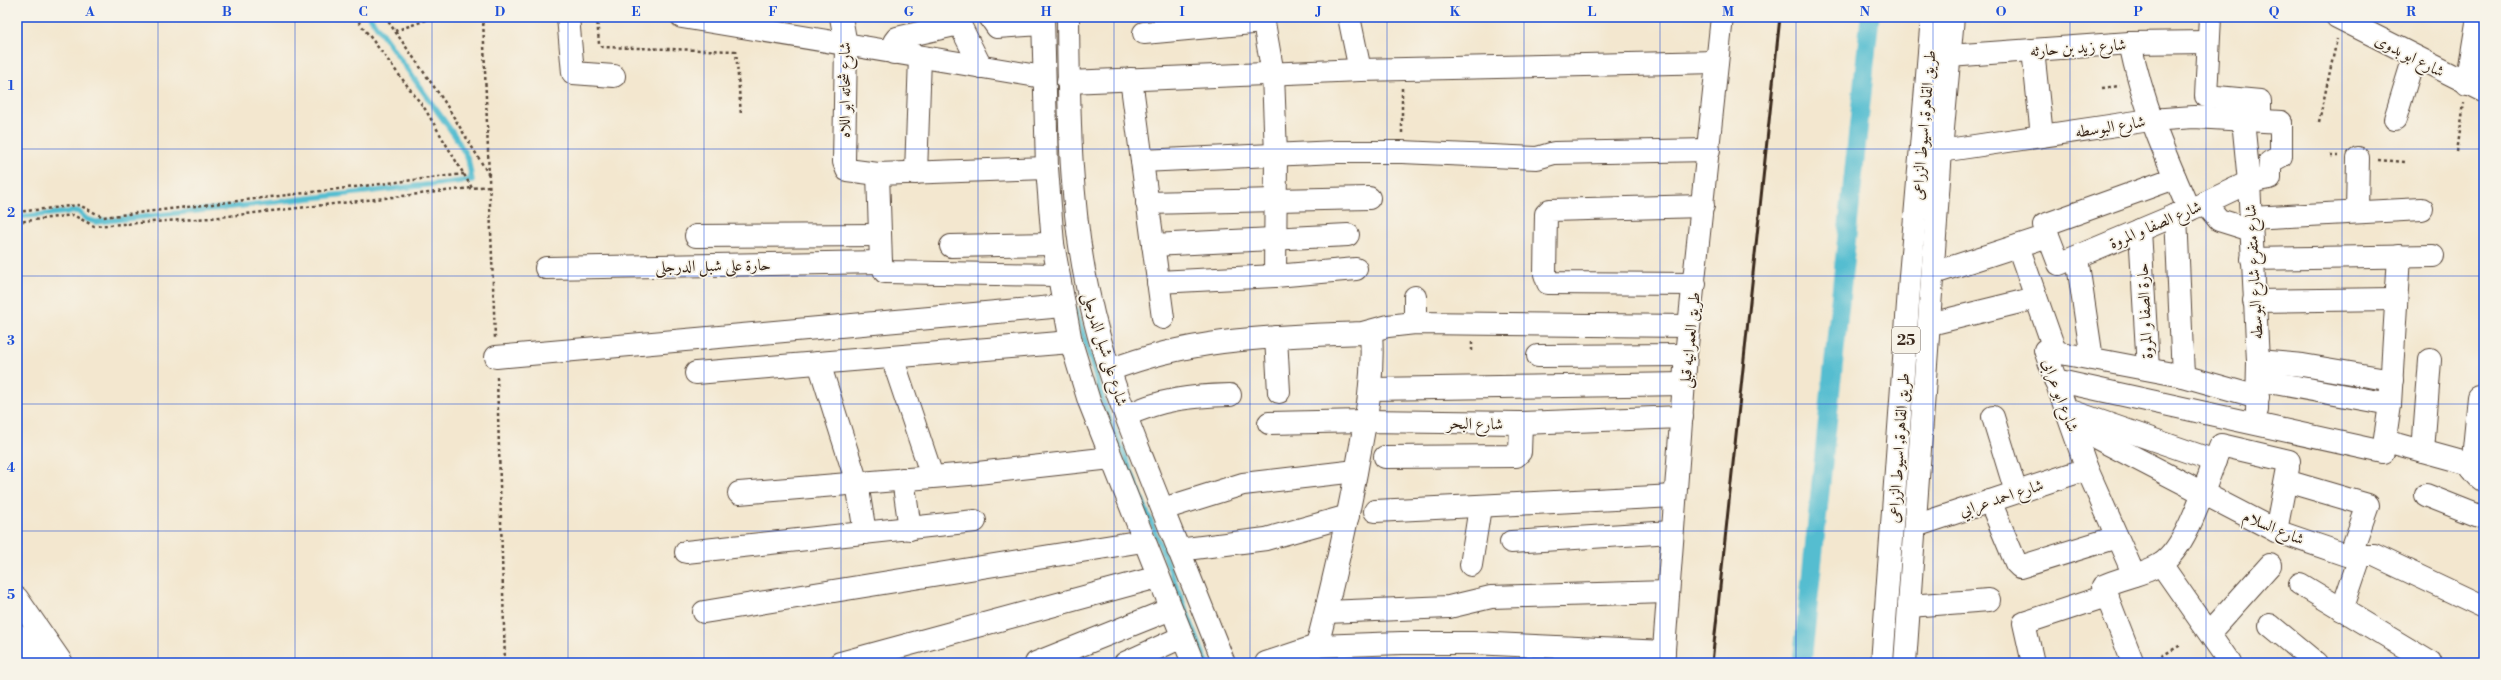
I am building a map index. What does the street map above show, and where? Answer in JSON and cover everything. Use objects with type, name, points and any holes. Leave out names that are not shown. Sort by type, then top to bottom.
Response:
[{"type":"main road","points":[[568,17],[573,73],[579,75],[614,76]]},
{"type":"main road","points":[[682,17],[724,22],[797,27],[846,45],[1043,77]]},
{"type":"main road","name":"شارع شحاته ابو اللاه","points":[[841,17],[846,45],[844,166],[851,172],[878,174]]},
{"type":"main road","points":[[990,17],[997,27],[1043,20]]},
{"type":"main road","name":"شارع على شبل الدرجلى","points":[[1068,17],[1068,82],[1072,167],[1082,262],[1096,326],[1126,416],[1224,663]]},
{"type":"main road","points":[[1349,17],[1360,70]]},
{"type":"main road","name":"طريق العمرانيه قبلى","points":[[1664,658],[1686,355],[1695,284],[1722,17]]},
{"type":"main road","name":"طريق القاهرة, اسيوط الزراعى","points":[[1882,663],[1932,17]]},
{"type":"main road","name":"طريق القاهرة, اسيوط الزراعى","points":[[1905,663],[1934,273],[1941,151],[1953,17]]},
{"type":"main road","points":[[2210,17],[2206,96],[2260,101],[2261,120]]},
{"type":"main road","points":[[2476,88],[2478,17]]},
{"type":"main road","points":[[1144,33],[1263,19],[1273,74],[1277,200],[1275,276]]},
{"type":"main road","points":[[894,53],[894,42],[897,38],[957,20],[981,67]]},
{"type":"main road","name":"شارع على شبل الدرجلى","points":[[1043,20],[1043,77],[1047,168],[1053,244],[1057,275],[1071,342],[1089,400],[1111,458],[1193,663]]},
{"type":"main road","name":"شارع ابو بدوى","points":[[2346,20],[2414,57],[2476,88]]},
{"type":"main road","name":"شارع زيد بن حارثه","points":[[1949,56],[2130,43],[2208,42]]},
{"type":"main road","points":[[2130,43],[2138,83],[2150,120],[2190,209],[2183,376]]},
{"type":"main road","points":[[2032,50],[2042,136]]},
{"type":"main road","points":[[916,173],[920,57]]},
{"type":"main road","points":[[2395,119],[2414,57]]},
{"type":"main road","points":[[1068,82],[1360,70],[1718,62]]},
{"type":"main road","points":[[1131,79],[1163,318]]},
{"type":"main road","name":"شارع البوسطه","points":[[1941,151],[2150,120],[2194,117],[2261,120]]},
{"type":"main road","name":"شارع متفرع شارع البوسطه","points":[[2256,424],[2258,379],[2249,182],[2261,120]]},
{"type":"main road","name":"شارع الصفا و المروة","points":[[2068,261],[2249,182],[2270,178],[2270,162],[2281,156],[2261,120]]},
{"type":"main road","points":[[1142,161],[1276,155],[1402,152],[1537,158],[1554,153],[1709,150]]},
{"type":"main road","points":[[2357,211],[2358,158]]},
{"type":"main road","points":[[885,268],[880,235],[878,174],[1047,168]]},
{"type":"main road","points":[[2092,358],[2068,261],[2048,236],[2045,224],[2175,178]]},
{"type":"main road","points":[[1147,204],[1369,198]]},
{"type":"main road","points":[[1695,284],[1548,284],[1545,274],[1546,214],[1550,210],[1703,206]]},
{"type":"main road","points":[[2190,209],[2219,220],[2251,224],[2357,211],[2422,209]]},
{"type":"main road","name":"حارة الصفا و المروة","points":[[2140,230],[2148,369]]},
{"type":"main road","points":[[696,236],[880,235]]},
{"type":"main road","points":[[1153,245],[1276,237],[1348,235]]},
{"type":"main road","points":[[1934,273],[2048,236]]},
{"type":"main road","points":[[951,246],[1053,244]]},
{"type":"main road","points":[[2018,246],[2055,352]]},
{"type":"main road","points":[[2055,380],[2382,453],[2386,441],[2390,404],[2399,256]]},
{"type":"main road","points":[[2252,259],[2433,256]]},
{"type":"main road","name":"حارة على شبل الدرجلى","points":[[546,268],[885,268],[1057,275]]},
{"type":"main road","points":[[1158,282],[1275,276],[1356,269]]},
{"type":"main road","points":[[1415,297],[1415,323]]},
{"type":"main road","points":[[1930,324],[2036,298]]},
{"type":"main road","points":[[2254,301],[2396,299]]},
{"type":"main road","points":[[496,357],[1063,306]]},
{"type":"main road","points":[[1110,370],[1156,354],[1197,344],[1276,337],[1371,332],[1388,326],[1415,323],[1689,326]]},
{"type":"main road","points":[[1306,653],[1326,612],[1348,516],[1371,390],[1371,332]]},
{"type":"main road","points":[[1276,337],[1279,392]]},
{"type":"main road","points":[[696,373],[1071,342]]},
{"type":"main road","name":"شارع ابو عرابى","points":[[2134,575],[2087,469],[2045,350],[2183,376],[2258,379]]},
{"type":"main road","points":[[1538,356],[1686,355]]},
{"type":"main road","points":[[892,357],[932,476]]},
{"type":"main road","points":[[2423,451],[2430,360]]},
{"type":"main road","points":[[819,363],[857,483],[865,533]]},
{"type":"main road","points":[[2258,379],[2303,365],[2392,380]]},
{"type":"main road","points":[[2258,379],[2390,404]]},
{"type":"main road","points":[[1371,390],[1684,384]]},
{"type":"main road","points":[[1126,416],[1159,402],[1176,398],[1230,395]]},
{"type":"main road","points":[[2478,475],[2479,397]]},
{"type":"main road","name":"شارع البحر","points":[[1269,423],[1365,421],[1521,423],[1682,417]]},
{"type":"main road","points":[[1993,417],[2016,492]]},
{"type":"main road","points":[[2068,417],[2287,471],[2368,505],[2342,610]]},
{"type":"main road","name":"شارع السلام","points":[[2068,417],[2201,493],[2276,531],[2356,555],[2374,555],[2484,607]]},
{"type":"main road","points":[[1385,457],[1517,456],[1520,452],[1521,423]]},
{"type":"main road","points":[[2276,531],[2295,433]]},
{"type":"main road","points":[[2386,441],[2466,463],[2478,475]]},
{"type":"main road","points":[[2033,663],[2024,623],[2104,591],[2134,575],[2162,564],[2183,540],[2218,453]]},
{"type":"main road","points":[[739,493],[903,479],[1111,458]]},
{"type":"main road","name":"شارع احمد عرابي","points":[[1915,526],[2087,469]]},
{"type":"main road","points":[[1163,509],[1243,484],[1356,471]]},
{"type":"main road","points":[[903,479],[910,529]]},
{"type":"main road","points":[[2426,495],[2484,518]]},
{"type":"main road","points":[[1375,511],[1480,507],[1675,496]]},
{"type":"main road","points":[[1894,496],[1917,498]]},
{"type":"main road","points":[[1990,501],[2016,564],[2020,567],[2117,537]]},
{"type":"main road","points":[[1471,565],[1480,507]]},
{"type":"main road","points":[[1178,550],[1266,539],[1348,516]]},
{"type":"main road","points":[[686,552],[975,521]]},
{"type":"main road","points":[[1511,542],[1672,532]]},
{"type":"main road","points":[[704,612],[1143,541]]},
{"type":"main road","points":[[2162,564],[2230,663]]},
{"type":"main road","points":[[2210,632],[2270,565]]},
{"type":"main road","points":[[840,663],[1158,577]]},
{"type":"main road","points":[[2300,584],[2431,663]]},
{"type":"main road","points":[[2104,591],[2133,663]]},
{"type":"main road","points":[[1326,612],[1449,607],[1485,597],[1668,592]]},
{"type":"main road","points":[[17,598],[62,663]]},
{"type":"main road","points":[[1909,606],[1989,600]]},
{"type":"main road","points":[[1036,663],[1171,610]]},
{"type":"main road","points":[[2270,625],[2316,663]]},
{"type":"main road","points":[[17,634],[37,663]]},
{"type":"main road","points":[[1125,663],[1182,637]]},
{"type":"main road","points":[[1266,663],[1306,653],[1473,643],[1664,658]]},
{"type":"path","points":[[355,17],[425,109],[472,188]]},
{"type":"path","points":[[385,17],[444,101],[489,176]]},
{"type":"path","points":[[395,31],[435,17]]},
{"type":"path","points":[[597,17],[599,44],[602,47],[736,51]]},
{"type":"path","points":[[2319,122],[2346,20]]},
{"type":"path","points":[[724,22],[736,51],[741,115]]},
{"type":"path","points":[[1402,70],[1402,152]]},
{"type":"path","points":[[2457,152],[2476,88]]},
{"type":"path","points":[[17,212],[78,205],[102,217],[464,174]]},
{"type":"path","points":[[17,222],[73,215],[94,226],[211,218],[489,186]]},
{"type":"path","points":[[2149,663],[2181,645]]},
{"type":"waterway","points":[[17,217],[78,211],[86,219],[96,222],[472,180],[468,159],[455,136],[370,17]]},
{"type":"waterway","points":[[1802,663],[1870,17]]},
{"type":"waterway","points":[[1076,309],[1103,401],[1207,663]]},
{"type":"waterway","points":[[17,621],[24,630]]},
{"type":"railway","points":[[1712,663],[1780,17]]}]
